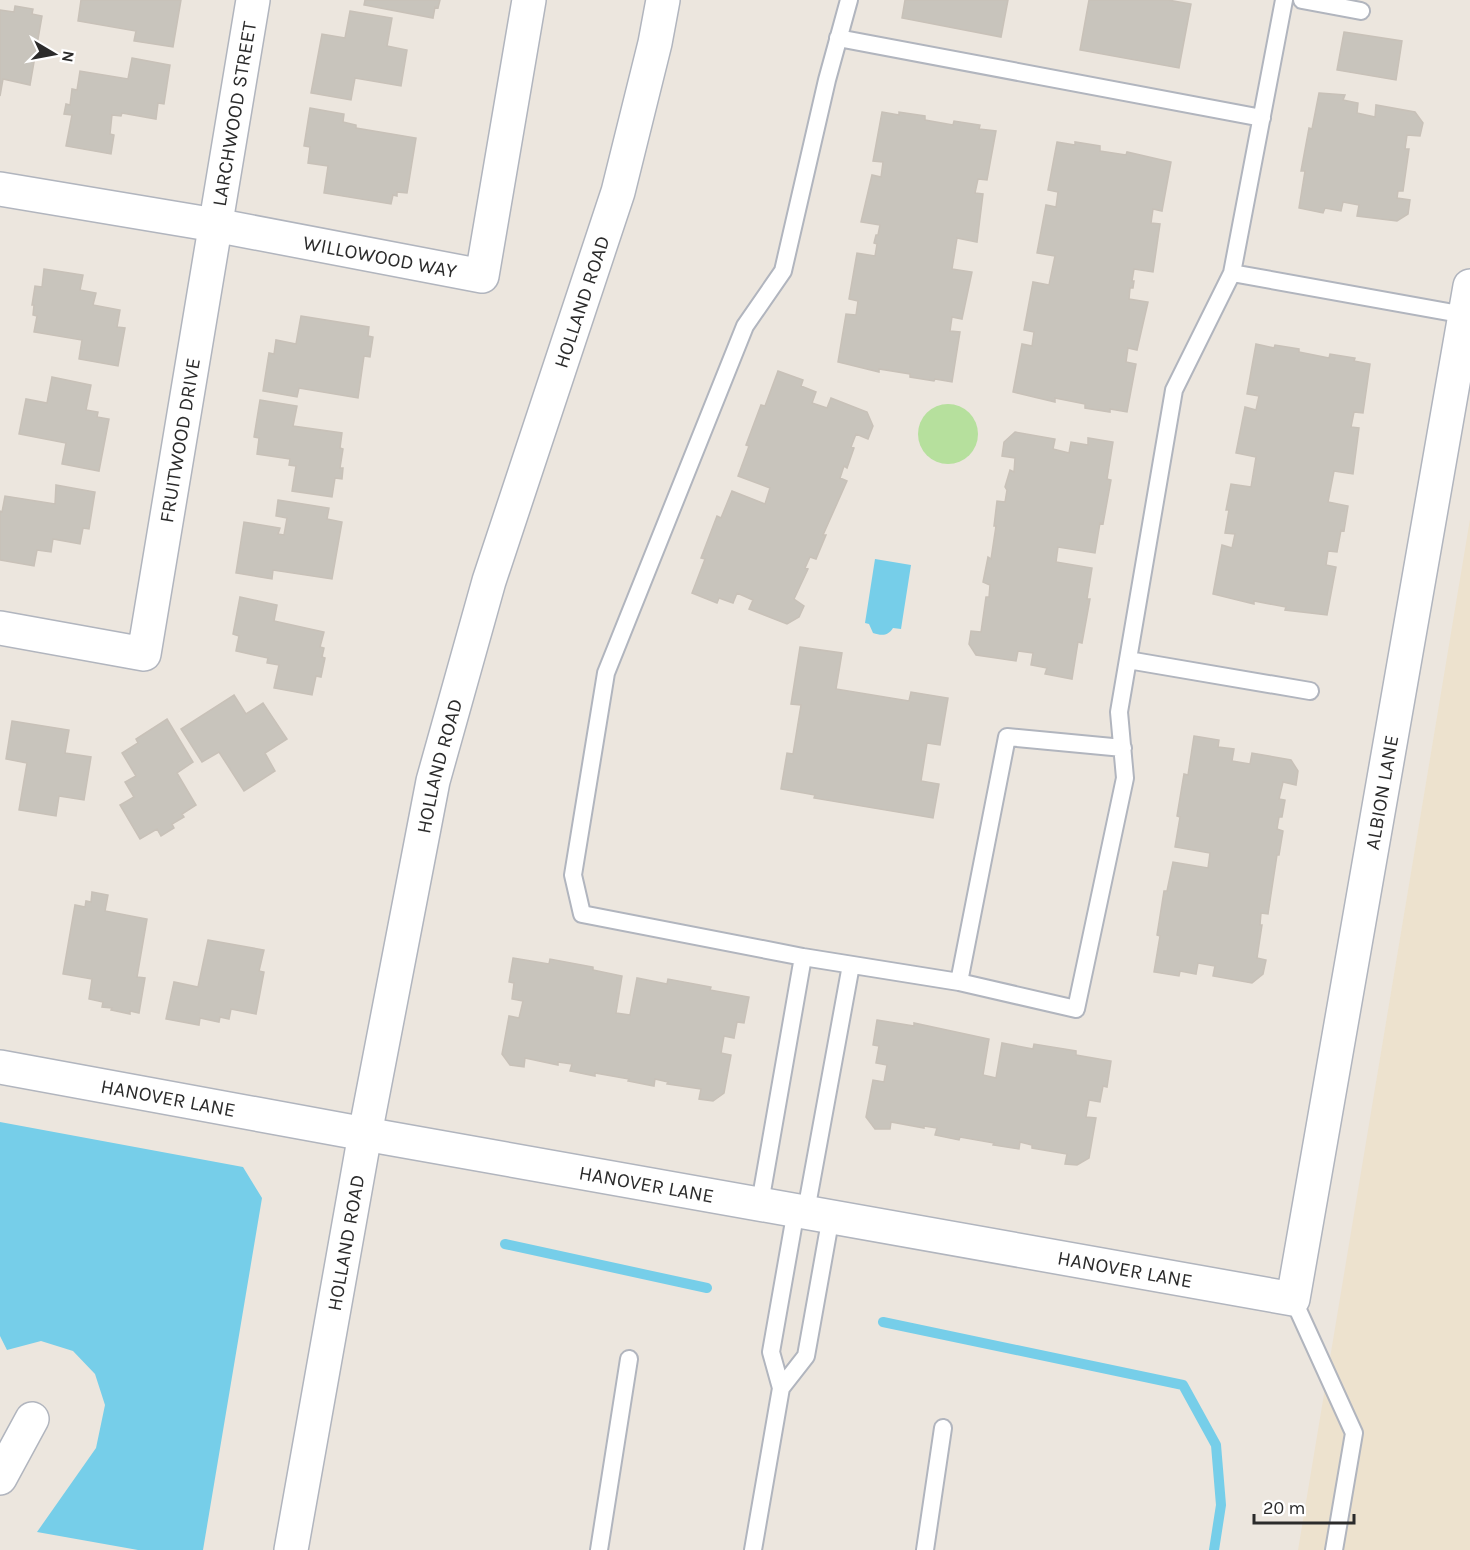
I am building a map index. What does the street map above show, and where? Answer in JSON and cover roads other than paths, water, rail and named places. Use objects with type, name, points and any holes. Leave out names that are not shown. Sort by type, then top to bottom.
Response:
[{"type":"street","name":"LARCHWOOD STREET","points":[[215,225],[252,0]]},
{"type":"street","name":"WILLOWOOD WAY","points":[[0,189],[215,225],[482,276],[529,0]]},
{"type":"street","name":"HOLLAND ROAD","points":[[291,1550],[365,1134],[433,781],[489,581],[618,192],[656,43],[663,0]]},
{"type":"street","name":"FRUITWOOD DRIVE","points":[[0,628],[144,654],[215,225]]},
{"type":"street","name":"ALBION LANE","points":[[1293,1299],[1468,300]]},
{"type":"street","name":"HANOVER LANE","points":[[0,1067],[1293,1299]]},
{"type":"street","points":[[0,1479],[32,1419]]},
{"type":"lane","points":[[849,0],[783,271],[745,326],[606,673],[573,875],[582,914],[803,957],[958,982],[1076,1009],[1125,778],[1119,712],[1174,390],[1232,273],[1284,0]]},
{"type":"lane","points":[[1302,0],[1361,11]]},
{"type":"lane","points":[[838,38],[1262,118]]},
{"type":"lane","points":[[1232,273],[1468,300]]},
{"type":"lane","points":[[1128,660],[1310,691]]},
{"type":"lane","points":[[958,982],[1007,737],[1123,748]]},
{"type":"lane","points":[[760,1203],[803,957]]},
{"type":"lane","points":[[753,1550],[781,1388],[771,1352],[811,1212],[851,965]]},
{"type":"lane","points":[[781,1388],[806,1356],[811,1212]]},
{"type":"lane","points":[[1293,1299],[1354,1432],[1334,1550]]},
{"type":"lane","points":[[598,1550],[629,1359]]},
{"type":"lane","points":[[925,1550],[944,1428]]},
{"type":"water","points":[[875,559],[911,565],[901,629],[893,628],[885,635],[873,633],[869,624],[865,623]]},
{"type":"water","points":[[0,1122],[243,1167],[262,1198],[203,1550],[138,1550],[37,1532],[96,1448],[105,1405],[95,1374],[73,1351],[41,1341],[7,1350],[0,1336]]},
{"type":"waterway","points":[[505,1244],[707,1288]]},
{"type":"waterway","points":[[883,1322],[1183,1385],[1216,1445],[1221,1505],[1214,1550]]}]
